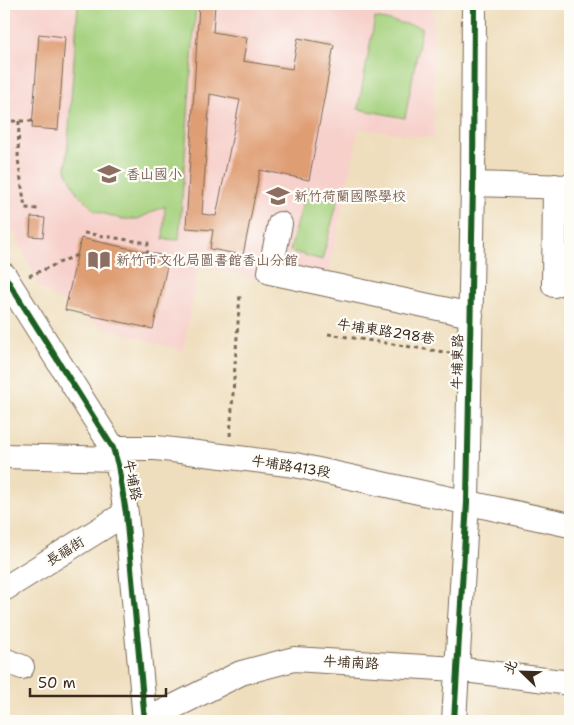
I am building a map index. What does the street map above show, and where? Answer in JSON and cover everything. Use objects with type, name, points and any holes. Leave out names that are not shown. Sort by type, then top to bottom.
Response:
[{"type":"street","name":"牛埔東路","points":[[454,721],[467,502],[473,184],[474,4]]},
{"type":"street","points":[[473,184],[562,187],[554,285]]},
{"type":"street","points":[[280,224],[270,272],[471,315]]},
{"type":"street","name":"牛埔路","points":[[7,280],[114,453],[126,513],[145,721]]},
{"type":"street","name":"牛埔路413段","points":[[4,456],[114,453],[156,448],[295,465],[570,525]]},
{"type":"street","name":"長福街","points":[[4,589],[126,513]]},
{"type":"street","name":"牛埔南路","points":[[145,721],[241,673],[294,659],[456,669],[570,683]]},
{"type":"path","points":[[4,121],[32,121]]},
{"type":"path","points":[[19,121],[18,159],[25,208],[39,209]]},
{"type":"path","points":[[84,234],[148,243],[146,252]]},
{"type":"path","points":[[7,280],[77,255]]},
{"type":"path","points":[[228,457],[240,294]]},
{"type":"shaded area","name":"香山國小","points":[[4,4],[433,4],[434,138],[359,128],[324,296],[199,265],[183,351],[100,326],[39,287],[4,210]]},
{"type":"green space","points":[[78,4],[196,4],[179,240],[163,239],[165,206],[138,219],[121,219],[95,211],[77,193],[66,170]]},
{"type":"green space","points":[[375,18],[422,27],[405,118],[358,109]]},
{"type":"green space","points":[[307,188],[339,196],[322,260],[290,251]]},
{"type":"building","points":[[199,4],[215,4],[213,32],[247,38],[243,61],[292,69],[298,38],[334,45],[309,180],[260,170],[243,255],[210,249],[213,230],[186,228]],"holes":[[[210,94],[240,100],[216,216],[202,214]]]},
{"type":"building","points":[[39,34],[65,37],[58,130],[32,128]]},
{"type":"building","points":[[31,217],[45,218],[43,237],[30,236]]},
{"type":"building","points":[[81,238],[169,257],[153,329],[65,310]]},
{"type":"cycle path","points":[[454,721],[467,502],[473,184],[474,4]]},
{"type":"cycle path","points":[[4,275],[113,448],[118,465],[126,513],[145,721]]},
{"type":"place","name":"香山國小","points":[[109,174]]},
{"type":"place","name":"新竹荷蘭國際學校","points":[[278,196]]},
{"type":"place","name":"新竹市文化局圖書館香山分館","points":[[99,260]]}]
